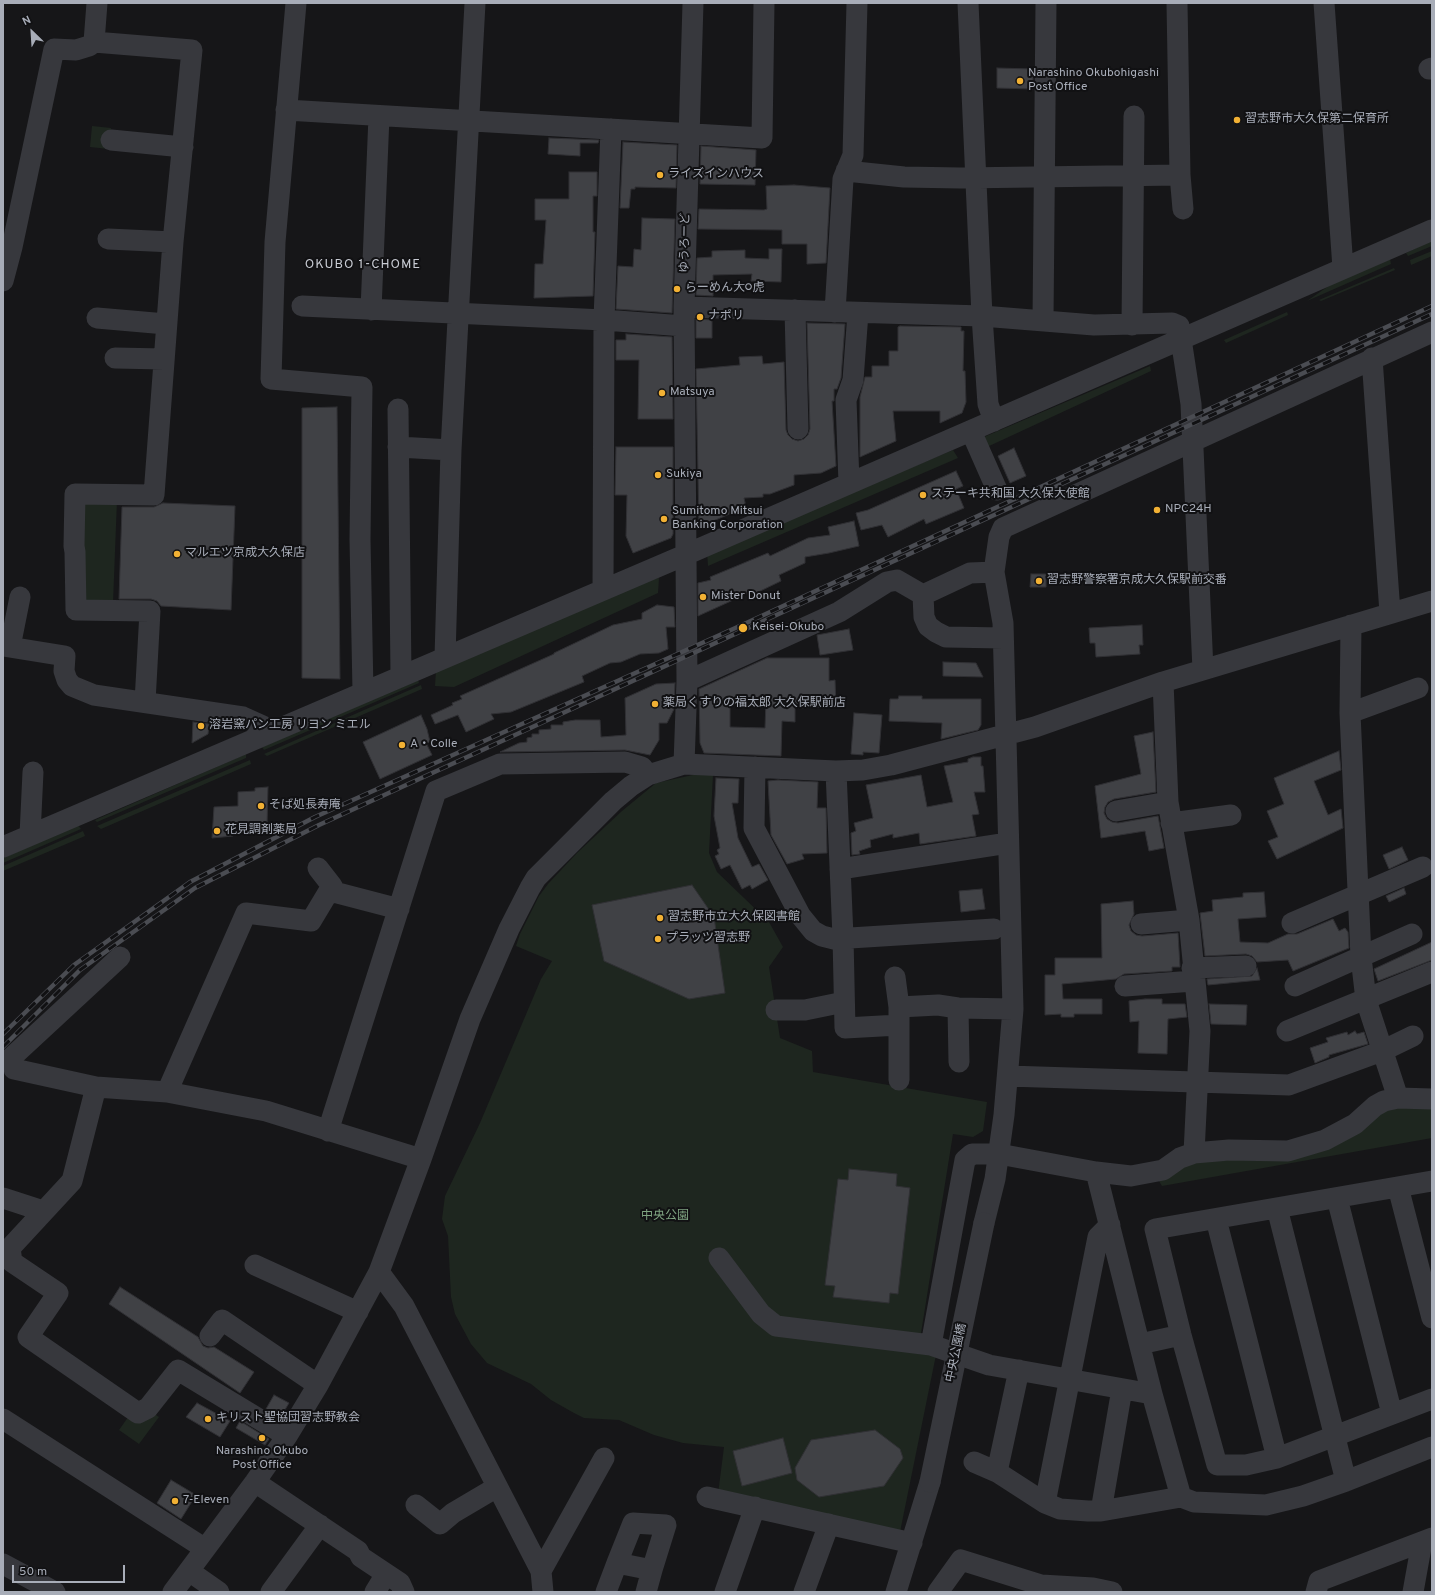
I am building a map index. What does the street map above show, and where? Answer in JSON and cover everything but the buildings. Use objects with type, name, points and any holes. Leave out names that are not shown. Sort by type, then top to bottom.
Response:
[{"type":"street","points":[[94,42],[97,3]]},
{"type":"street","points":[[296,3],[275,242],[271,379],[362,387],[360,539],[363,692]]},
{"type":"street","points":[[445,657],[451,450],[475,3]]},
{"type":"street","name":"ゆうろーど","points":[[684,764],[687,681],[684,316],[688,134],[693,3]]},
{"type":"street","points":[[286,110],[468,122],[762,138],[764,3]]},
{"type":"street","points":[[835,312],[843,179],[853,156],[857,3]]},
{"type":"street","points":[[968,3],[982,316],[988,404],[994,420]]},
{"type":"street","points":[[1042,320],[1046,3]]},
{"type":"street","points":[[1177,3],[1180,176],[1183,209]]},
{"type":"street","points":[[1324,3],[1343,268]]},
{"type":"street","points":[[3,281],[8,246],[54,49],[76,50],[89,46],[94,42],[192,50],[173,242],[154,495],[75,494],[74,546],[76,610],[150,611],[145,702]]},
{"type":"street","points":[[371,310],[379,116]]},
{"type":"street","points":[[1132,325],[1134,116]]},
{"type":"street","points":[[604,589],[604,320],[611,129]]},
{"type":"street","points":[[111,140],[183,147]]},
{"type":"street","points":[[846,171],[904,177],[976,178],[1180,176]]},
{"type":"street","points":[[3,847],[849,484],[1432,230]]},
{"type":"street","points":[[108,239],[173,242]]},
{"type":"street","points":[[302,306],[604,320],[796,310],[982,316],[1094,325],[1176,324],[1182,340],[1191,404],[1203,670]]},
{"type":"street","points":[[796,310],[798,429]]},
{"type":"street","points":[[849,484],[846,400],[853,380],[858,313]]},
{"type":"street","points":[[97,318],[166,324]]},
{"type":"street","points":[[1193,440],[1432,332]]},
{"type":"street","points":[[115,358],[164,359]]},
{"type":"street","points":[[1372,358],[1390,614]]},
{"type":"street","points":[[398,409],[401,676]]},
{"type":"street","points":[[970,431],[997,490]]},
{"type":"street","name":"中央公園橋","points":[[896,1592],[930,1482],[984,1223],[995,1179],[1008,1076],[1013,1009],[1003,638],[1000,602],[994,572],[999,536],[1003,528],[1193,440]]},
{"type":"street","points":[[398,447],[451,450]]},
{"type":"street","points":[[923,595],[970,573],[994,572]]},
{"type":"street","points":[[687,681],[839,612],[887,582],[897,580],[923,595]]},
{"type":"street","points":[[923,595],[924,617],[928,626],[936,632],[946,637],[1003,638]]},
{"type":"street","points":[[20,597],[7,647],[65,656],[64,671],[67,680],[72,686],[94,695],[244,717],[270,732]]},
{"type":"street","points":[[173,1592],[204,1548],[255,1482],[287,1436],[318,1385],[379,1272],[470,1020],[509,929],[530,888],[536,878],[613,801],[648,775],[684,764],[836,771],[863,770],[891,765],[1005,735],[1163,682],[1432,601]]},
{"type":"street","points":[[1351,625],[1350,713],[1361,957],[1366,1000],[1398,1098]]},
{"type":"street","points":[[1163,682],[1168,802],[1188,920],[1200,1031],[1194,1153]]},
{"type":"street","points":[[1350,713],[1418,688]]},
{"type":"street","points":[[328,1131],[436,791],[500,764],[625,762],[642,767],[648,775]]},
{"type":"street","points":[[755,767],[753,818],[757,835],[800,915],[813,931],[822,936],[834,939],[843,937],[994,929]]},
{"type":"street","points":[[836,771],[845,1028],[899,1016],[938,1005],[958,1008],[1013,1009]]},
{"type":"street","points":[[30,835],[33,772]]},
{"type":"street","points":[[1116,811],[1168,802]]},
{"type":"street","points":[[1171,824],[1231,815]]},
{"type":"street","points":[[840,869],[1008,843]]},
{"type":"street","points":[[1292,923],[1358,893],[1423,867]]},
{"type":"street","points":[[167,1092],[246,913],[311,921],[332,886],[318,868]]},
{"type":"street","points":[[330,891],[399,909]]},
{"type":"street","points":[[1141,924],[1188,920]]},
{"type":"street","points":[[1295,986],[1412,934]]},
{"type":"street","points":[[120,957],[12,1057],[14,1069],[96,1087],[167,1092],[266,1111],[421,1159]]},
{"type":"street","points":[[1125,986],[1246,966]]},
{"type":"street","points":[[1286,1032],[1432,972]]},
{"type":"street","points":[[895,977],[899,1016],[899,1080]]},
{"type":"street","points":[[776,1010],[805,1010],[844,1002]]},
{"type":"street","points":[[958,1008],[959,1062]]},
{"type":"street","points":[[1008,1076],[1289,1085],[1382,1051],[1413,1036]]},
{"type":"street","points":[[96,1087],[72,1181],[6,1247],[12,1262],[58,1292],[28,1337],[138,1413],[148,1408],[178,1370],[287,1436]]},
{"type":"street","points":[[931,1344],[965,1160],[972,1154],[999,1154],[1096,1172],[1131,1176],[1163,1170],[1180,1158],[1194,1153],[1229,1150],[1288,1151],[1325,1140],[1355,1124],[1375,1106],[1384,1101],[1398,1098],[1432,1099]]},
{"type":"street","points":[[1096,1172],[1152,1394],[1181,1497]]},
{"type":"street","points":[[1432,1180],[1155,1229],[1181,1335],[1217,1465],[1246,1465],[1277,1458],[1432,1399]]},
{"type":"street","points":[[1398,1187],[1432,1318]]},
{"type":"street","points":[[3,1198],[43,1211]]},
{"type":"street","points":[[1337,1198],[1392,1414]]},
{"type":"street","points":[[1277,1208],[1346,1481]]},
{"type":"street","points":[[1216,1219],[1277,1458]]},
{"type":"street","points":[[1045,1503],[1098,1237],[1110,1225]]},
{"type":"street","points":[[719,1258],[761,1314],[776,1326],[931,1344],[989,1364],[1152,1394]]},
{"type":"street","points":[[255,1265],[358,1312]]},
{"type":"street","points":[[379,1272],[404,1306],[541,1571],[543,1592]]},
{"type":"street","points":[[210,1336],[222,1320],[318,1385]]},
{"type":"street","points":[[1140,1344],[1181,1335]]},
{"type":"street","points":[[997,1472],[1019,1370]]},
{"type":"street","points":[[1101,1511],[1122,1389]]},
{"type":"street","points":[[3,1419],[204,1548]]},
{"type":"street","points":[[974,1462],[997,1472],[1045,1503],[1060,1509],[1088,1512],[1181,1497],[1194,1502],[1266,1505],[1303,1496],[1346,1481],[1432,1447]]},
{"type":"street","points":[[541,1571],[604,1458]]},
{"type":"street","points":[[255,1482],[358,1551],[361,1558],[400,1583],[404,1592]]},
{"type":"street","points":[[416,1505],[440,1524],[453,1513],[497,1487]]},
{"type":"street","points":[[707,1497],[912,1543]]},
{"type":"street","points":[[725,1592],[755,1507]]},
{"type":"street","points":[[606,1592],[633,1523],[666,1525],[646,1592]]},
{"type":"street","points":[[804,1592],[830,1524]]},
{"type":"street","points":[[271,1592],[320,1525]]},
{"type":"street","points":[[1316,1592],[1319,1581],[1427,1540]]},
{"type":"street","points":[[1413,1592],[1427,1540]]},
{"type":"street","points":[[938,1592],[961,1560],[1041,1585],[1093,1588],[1112,1592]]},
{"type":"street","points":[[617,1563],[652,1570]]},
{"type":"street","points":[[3,1564],[55,1592]]},
{"type":"street","points":[[189,1571],[219,1592]]},
{"type":"street","points":[[375,1592],[386,1574]]},
{"type":"green space","points":[[92,126],[111,128],[109,149],[90,147]]},
{"type":"green space","points":[[1432,240],[1432,246],[1408,256],[1406,253]]},
{"type":"green space","points":[[1432,251],[1432,256],[1411,265],[1410,260]]},
{"type":"green space","points":[[1390,259],[1391,264],[1307,301],[1330,285]]},
{"type":"green space","points":[[1394,268],[1395,270],[1321,301],[1319,300]]},
{"type":"green space","points":[[1287,312],[1288,315],[1226,343],[1224,340]]},
{"type":"green space","points":[[1150,366],[1151,371],[987,447],[984,437]]},
{"type":"green space","points":[[953,450],[958,458],[708,566],[707,552]]},
{"type":"green space","points":[[117,500],[113,603],[82,602],[83,501]]},
{"type":"green space","points":[[659,578],[658,593],[454,687],[435,686],[436,671],[651,579]]},
{"type":"green space","points":[[418,680],[419,683],[264,750],[262,747]]},
{"type":"green space","points":[[421,685],[422,689],[267,756],[264,754]]},
{"type":"green space","points":[[246,754],[246,758],[97,822],[95,820]]},
{"type":"green space","points":[[250,760],[251,764],[101,829],[97,826]]},
{"type":"green space","name":"中央公園","points":[[702,773],[713,775],[709,853],[717,872],[769,922],[783,947],[769,967],[780,1038],[812,1051],[813,1072],[987,1102],[983,1131],[973,1137],[953,1134],[921,1333],[916,1338],[937,1350],[900,1532],[718,1494],[724,1447],[683,1443],[654,1435],[619,1420],[584,1418],[551,1400],[531,1384],[487,1363],[471,1344],[455,1314],[451,1297],[448,1236],[442,1219],[445,1196],[480,1123],[541,979],[552,961],[516,946],[520,934],[539,896],[548,884],[577,853],[622,811],[656,783]]},
{"type":"green space","points":[[78,825],[81,829],[3,863],[3,858]]},
{"type":"green space","points":[[83,831],[85,836],[3,871],[3,866]]},
{"type":"green space","points":[[1389,1105],[1432,1107],[1432,1138],[1162,1186],[1156,1176],[1185,1163],[1289,1156]]},
{"type":"green space","points":[[150,1411],[159,1417],[139,1444],[119,1430],[131,1413]]},
{"type":"railway","points":[[3,1034],[74,965],[190,882],[315,817],[742,625],[1432,306]]},
{"type":"railway","points":[[3,1047],[80,970],[195,888],[319,825],[1432,314]]},
{"type":"place","name":"Narashino Okubohigashi Post Office","points":[[1020,81]]},
{"type":"place","name":"習志野市大久保第二保育所","points":[[1237,120]]},
{"type":"place","name":"ライズインハウス","points":[[660,175]]},
{"type":"place","name":"らーめん大○虎","points":[[677,289]]},
{"type":"place","name":"ナポリ","points":[[700,317]]},
{"type":"place","name":"Matsuya","points":[[662,393]]},
{"type":"place","name":"Sukiya","points":[[658,475]]},
{"type":"place","name":"ステーキ共和国 大久保大使館","points":[[923,495]]},
{"type":"place","name":"NPC24H","points":[[1157,510]]},
{"type":"place","name":"Sumitomo Mitsui Banking Corporation","points":[[664,519]]},
{"type":"place","name":"マルエツ京成大久保店","points":[[177,554]]},
{"type":"place","name":"習志野警察署京成大久保駅前交番","points":[[1039,581]]},
{"type":"place","name":"Mister Donut","points":[[703,597]]},
{"type":"place","name":"Keisei-Okubo","points":[[743,628]]},
{"type":"place","name":"薬局くすりの福太郎 大久保駅前店","points":[[655,704]]},
{"type":"place","name":"溶岩窯パン工房 リヨン ミエル","points":[[201,726]]},
{"type":"place","name":"A・Colle","points":[[402,745]]},
{"type":"place","name":"そば処長寿庵","points":[[261,806]]},
{"type":"place","name":"花見調剤薬局","points":[[217,831]]},
{"type":"place","name":"習志野市立大久保図書館","points":[[660,918]]},
{"type":"place","name":"プラッツ習志野","points":[[658,939]]},
{"type":"place","name":"キリスト聖協団習志野教会","points":[[208,1419]]},
{"type":"place","name":"Narashino Okubo Post Office","points":[[262,1438]]},
{"type":"place","name":"7-Eleven","points":[[175,1501]]},
{"type":"district","name":"OKUBO 1-CHOME","points":[[363,265]]}]
